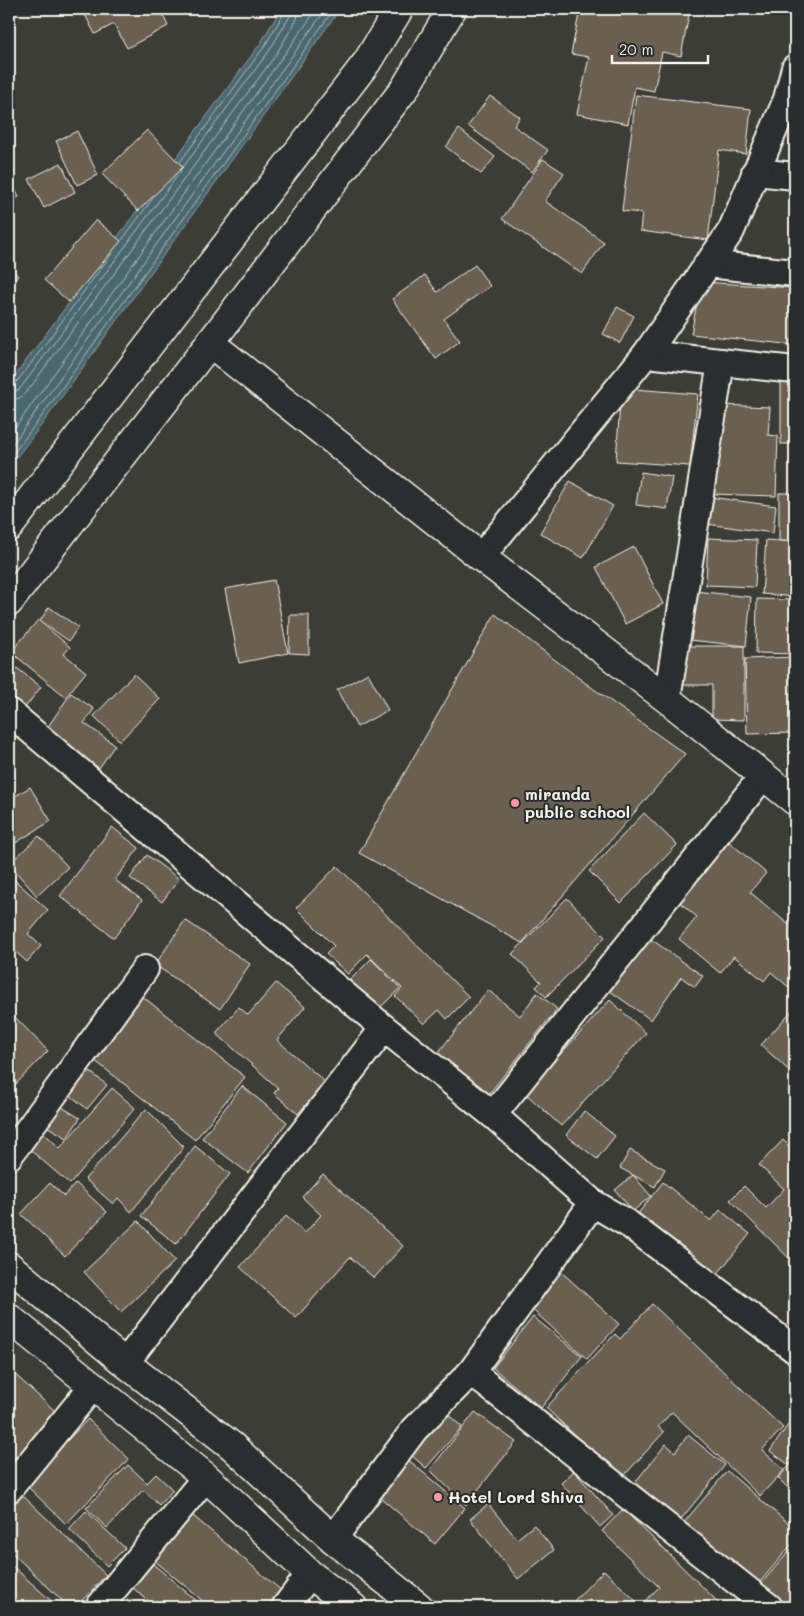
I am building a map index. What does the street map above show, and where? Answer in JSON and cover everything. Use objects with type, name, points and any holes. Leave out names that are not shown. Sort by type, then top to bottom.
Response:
[{"type":"street","points":[[9,527],[367,62],[399,9]]},
{"type":"street","points":[[9,602],[405,88],[452,9]]},
{"type":"street","points":[[480,557],[646,354],[731,231],[787,99],[795,68]]},
{"type":"street","points":[[755,172],[795,176]]},
{"type":"street","points":[[707,264],[795,273]]},
{"type":"street","points":[[210,343],[480,557],[667,699],[795,801]]},
{"type":"street","points":[[646,354],[795,370]]},
{"type":"street","points":[[667,699],[721,362]]},
{"type":"street","points":[[9,712],[384,1028],[493,1115],[593,1202],[630,1225],[795,1350]]},
{"type":"street","points":[[493,1115],[763,776]]},
{"type":"street","points":[[9,1156],[145,969]]},
{"type":"street","points":[[125,1363],[384,1028]]},
{"type":"street","points":[[334,1539],[414,1430],[471,1372],[593,1202]]},
{"type":"street","points":[[9,1266],[125,1363],[232,1446],[334,1539],[419,1607]]},
{"type":"street","points":[[9,1318],[92,1387],[206,1477],[310,1574],[352,1607]]},
{"type":"street","points":[[471,1372],[769,1607]]},
{"type":"street","points":[[9,1489],[92,1387]]},
{"type":"street","points":[[99,1607],[206,1477]]},
{"type":"street","points":[[285,1607],[310,1574]]},
{"type":"water","points":[[281,9],[340,9],[43,423],[9,467],[9,384],[260,44]]},
{"type":"building","points":[[82,9],[160,9],[168,26],[127,48],[114,24],[95,34]]},
{"type":"building","points":[[580,9],[690,9],[681,56],[662,52],[654,91],[635,87],[628,124],[577,114],[589,57],[571,54]]},
{"type":"building","points":[[636,95],[751,109],[746,154],[719,150],[708,240],[640,231],[642,213],[622,211]]},
{"type":"building","points":[[490,96],[520,117],[514,126],[548,150],[532,172],[468,126]]},
{"type":"building","points":[[459,129],[495,157],[481,174],[446,147]]},
{"type":"building","points":[[147,130],[183,167],[138,211],[102,174]]},
{"type":"building","points":[[77,131],[98,175],[77,185],[56,141]]},
{"type":"building","points":[[543,159],[564,173],[545,201],[604,242],[582,274],[502,219]]},
{"type":"building","points":[[61,163],[75,192],[44,208],[29,179]]},
{"type":"building","points":[[9,177],[19,197],[9,202]]},
{"type":"building","points":[[96,220],[121,241],[69,302],[44,280]]},
{"type":"building","points":[[9,265],[18,276],[9,284]]},
{"type":"building","points":[[475,265],[490,286],[444,319],[460,341],[436,359],[392,299],[425,275],[437,292]]},
{"type":"building","points":[[701,282],[795,288],[795,345],[691,334]]},
{"type":"building","points":[[617,307],[634,316],[620,343],[603,334]]},
{"type":"building","points":[[781,383],[795,383],[795,444],[781,444]]},
{"type":"building","points":[[621,388],[698,394],[690,466],[616,461]]},
{"type":"building","points":[[720,405],[770,407],[768,435],[778,436],[776,496],[709,494]]},
{"type":"building","points":[[641,472],[672,477],[667,509],[636,505]]},
{"type":"building","points":[[570,481],[613,506],[583,558],[540,533]]},
{"type":"building","points":[[779,493],[795,493],[795,541],[779,541]]},
{"type":"building","points":[[710,497],[776,506],[773,533],[707,524]]},
{"type":"building","points":[[708,538],[757,540],[755,587],[706,585]]},
{"type":"building","points":[[766,540],[795,542],[795,597],[762,594]]},
{"type":"building","points":[[634,547],[663,604],[625,624],[596,567]]},
{"type":"building","points":[[274,580],[288,653],[239,663],[225,589]]},
{"type":"building","points":[[694,591],[751,597],[746,646],[689,640]]},
{"type":"building","points":[[757,599],[795,600],[795,654],[756,653]]},
{"type":"building","points":[[49,607],[78,627],[69,641],[40,621]]},
{"type":"building","name":"miranda public school","points":[[495,614],[584,682],[685,754],[522,943],[359,853]]},
{"type":"building","points":[[290,615],[309,615],[309,654],[289,653]]},
{"type":"building","points":[[38,620],[70,647],[64,654],[86,672],[66,697],[11,652]]},
{"type":"building","points":[[680,646],[744,646],[744,720],[712,719],[712,685],[680,685]]},
{"type":"building","points":[[795,657],[795,733],[747,734],[745,659]]},
{"type":"building","points":[[13,665],[41,687],[20,714],[9,705],[9,671]]},
{"type":"building","points":[[368,673],[388,710],[357,727],[337,690]]},
{"type":"building","points":[[134,674],[160,699],[120,741],[94,716]]},
{"type":"building","points":[[71,693],[94,709],[84,723],[115,745],[99,768],[45,731]]},
{"type":"building","points":[[30,787],[51,821],[9,847],[9,800]]},
{"type":"building","points":[[644,813],[677,845],[621,903],[589,871]]},
{"type":"building","points":[[112,827],[139,848],[115,880],[142,900],[114,938],[60,896]]},
{"type":"building","points":[[39,836],[68,867],[37,896],[9,864]]},
{"type":"building","points":[[727,840],[766,873],[750,892],[789,925],[795,917],[795,986],[792,990],[771,972],[764,981],[734,956],[720,973],[679,939],[697,917],[677,900]]},
{"type":"building","points":[[147,855],[179,879],[162,902],[130,878]]},
{"type":"building","points":[[337,866],[469,997],[447,1019],[439,1010],[424,1024],[395,996],[402,988],[367,954],[348,974],[326,954],[334,946],[296,908]]},
{"type":"building","points":[[9,875],[48,910],[28,934],[41,946],[27,962],[9,946]]},
{"type":"building","points":[[567,898],[605,937],[546,997],[536,987],[541,982],[512,954]]},
{"type":"building","points":[[185,920],[250,964],[220,1009],[155,965]]},
{"type":"building","points":[[648,937],[703,976],[695,987],[681,977],[651,1020],[610,991]]},
{"type":"building","points":[[371,959],[400,988],[375,1013],[346,984]]},
{"type":"building","points":[[276,983],[305,1007],[277,1040],[325,1082],[298,1114],[274,1093],[278,1088],[216,1033],[239,1007],[248,1015]]},
{"type":"building","points":[[488,990],[520,1016],[537,993],[557,1009],[484,1100],[433,1059]]},
{"type":"building","points":[[138,993],[245,1077],[195,1140],[89,1056]]},
{"type":"building","points":[[610,1000],[646,1033],[561,1126],[525,1093]]},
{"type":"building","points":[[795,1007],[795,1076],[761,1045]]},
{"type":"building","points":[[9,1011],[48,1051],[9,1091]]},
{"type":"building","points":[[84,1067],[107,1085],[87,1109],[65,1091]]},
{"type":"building","points":[[242,1086],[287,1122],[248,1173],[202,1138]]},
{"type":"building","points":[[112,1088],[135,1108],[70,1184],[22,1143],[36,1126],[60,1148]]},
{"type":"building","points":[[55,1103],[80,1118],[67,1138],[43,1124]]},
{"type":"building","points":[[146,1109],[184,1147],[131,1212],[118,1198],[113,1204],[85,1179]]},
{"type":"building","points":[[584,1111],[615,1136],[597,1159],[566,1135]]},
{"type":"building","points":[[783,1140],[795,1152],[795,1264],[730,1200],[744,1186],[766,1208],[784,1189],[759,1165]]},
{"type":"building","points":[[195,1146],[230,1174],[176,1244],[141,1216]]},
{"type":"building","points":[[630,1150],[665,1169],[655,1187],[620,1168]]},
{"type":"building","points":[[323,1174],[403,1246],[374,1278],[350,1257],[296,1318],[240,1267],[286,1216],[305,1233],[321,1215],[302,1197]]},
{"type":"building","points":[[633,1175],[651,1196],[633,1211],[615,1190]]},
{"type":"building","points":[[663,1182],[711,1221],[720,1210],[750,1234],[710,1283],[633,1220]]},
{"type":"building","points":[[50,1183],[64,1196],[76,1183],[107,1212],[65,1256],[21,1214]]},
{"type":"building","points":[[138,1221],[175,1261],[121,1312],[84,1272]]},
{"type":"building","points":[[558,1269],[619,1324],[587,1359],[526,1304]]},
{"type":"building","points":[[652,1304],[783,1428],[762,1450],[784,1470],[760,1496],[672,1412],[658,1427],[664,1432],[621,1479],[546,1408],[615,1334],[620,1339]]},
{"type":"building","points":[[533,1317],[582,1356],[541,1408],[493,1368]]},
{"type":"building","points":[[9,1369],[55,1411],[37,1431],[44,1437],[17,1466],[9,1459]]},
{"type":"building","points":[[440,1407],[462,1427],[426,1468],[403,1448]]},
{"type":"building","points":[[475,1412],[516,1442],[466,1505],[430,1470]]},
{"type":"building","points":[[88,1419],[129,1459],[66,1524],[25,1484]]},
{"type":"building","points":[[792,1419],[795,1421],[795,1456],[789,1465],[770,1451]]},
{"type":"building","points":[[688,1435],[725,1465],[678,1523],[632,1486],[666,1444],[675,1452]]},
{"type":"building","points":[[405,1457],[465,1508],[435,1544],[375,1493]]},
{"type":"building","points":[[795,1460],[795,1495],[778,1478]]},
{"type":"building","points":[[128,1465],[147,1483],[156,1474],[173,1490],[159,1505],[143,1490],[107,1528],[86,1508]]},
{"type":"building","points":[[574,1471],[613,1515],[600,1527],[561,1483]]},
{"type":"building","points":[[727,1471],[795,1529],[795,1548],[791,1545],[755,1588],[681,1526]]},
{"type":"building","points":[[20,1493],[106,1575],[76,1607],[69,1607],[9,1550],[9,1505]]},
{"type":"building","points":[[488,1504],[517,1539],[534,1525],[554,1550],[518,1579],[470,1519]]},
{"type":"building","points":[[623,1509],[723,1607],[568,1607],[604,1570],[641,1606],[659,1587],[602,1531]]},
{"type":"building","points":[[86,1511],[125,1548],[107,1566],[69,1529]]},
{"type":"building","points":[[192,1515],[283,1592],[270,1607],[210,1607],[154,1560]]},
{"type":"building","points":[[791,1549],[795,1553],[795,1603],[792,1607],[786,1607],[760,1585]]},
{"type":"building","points":[[9,1563],[58,1607],[9,1607]]},
{"type":"building","points":[[153,1564],[204,1607],[149,1607],[152,1604],[133,1588]]},
{"type":"place","name":"miranda public school","points":[[515,803]]},
{"type":"place","name":"Hotel Lord Shiva","points":[[438,1497]]}]
